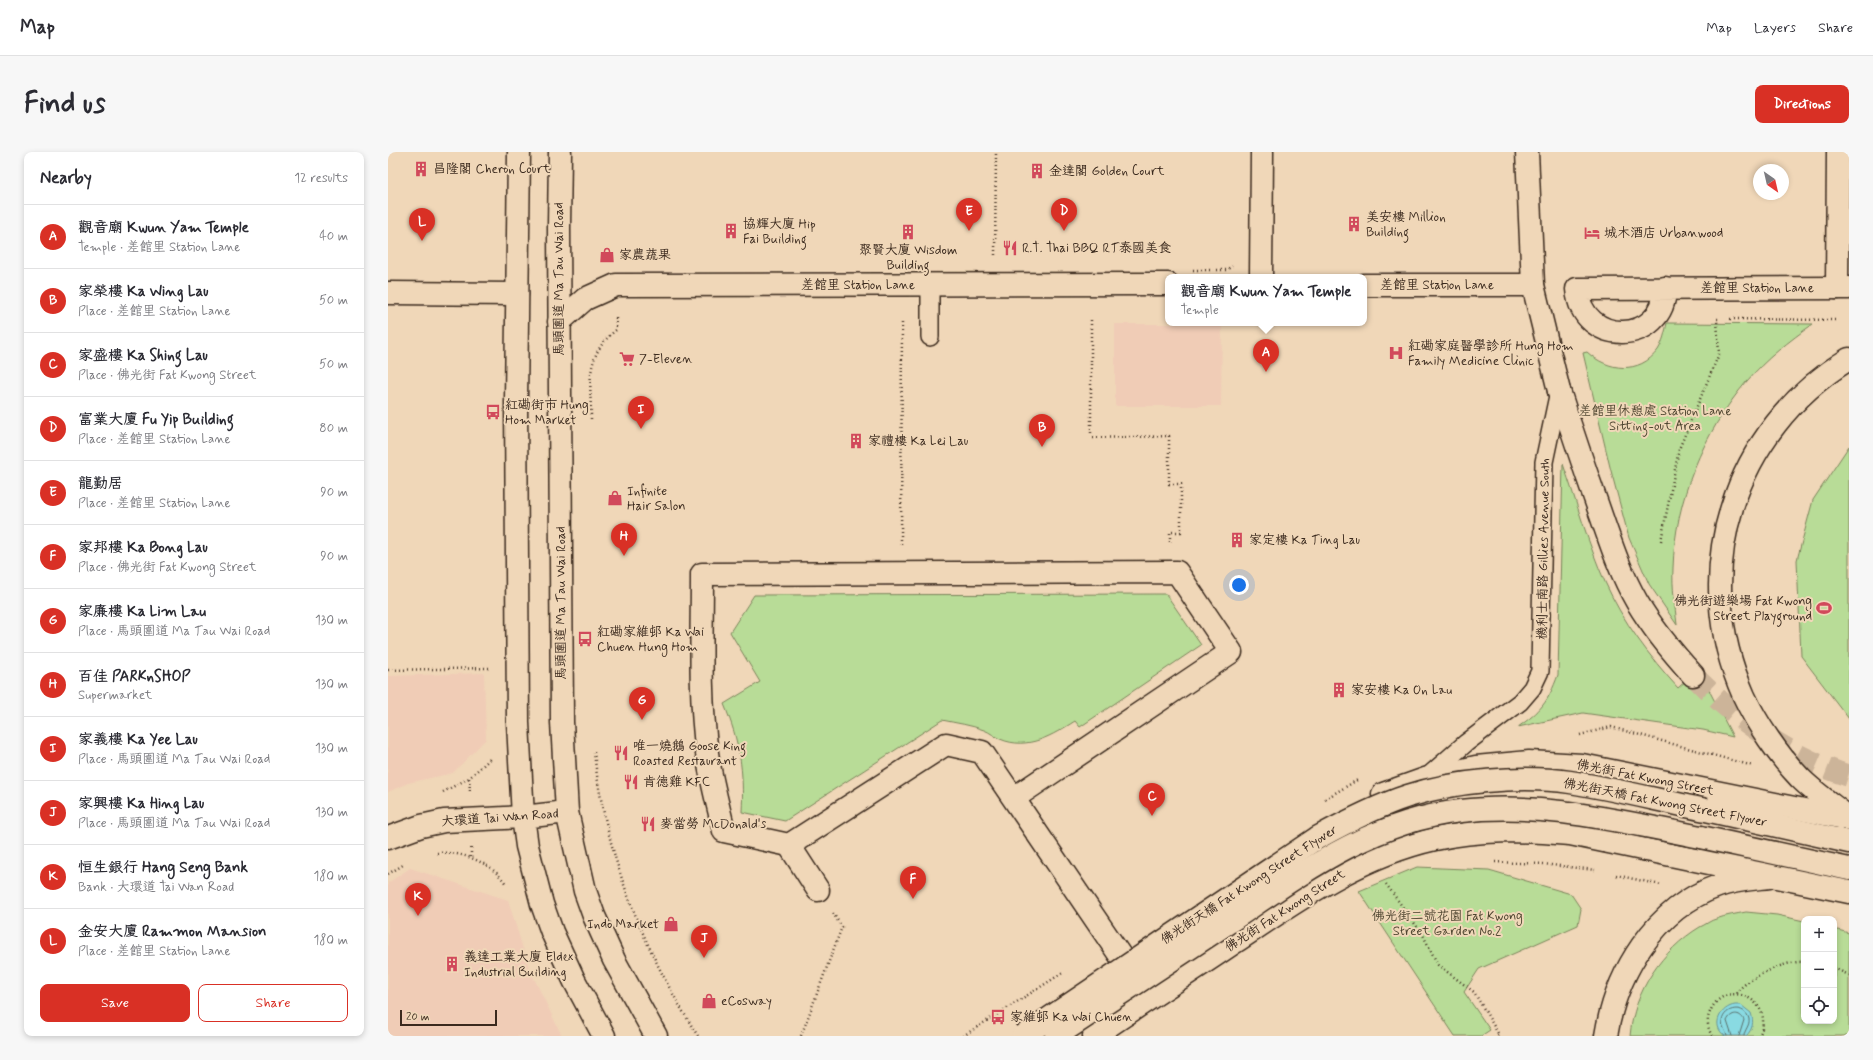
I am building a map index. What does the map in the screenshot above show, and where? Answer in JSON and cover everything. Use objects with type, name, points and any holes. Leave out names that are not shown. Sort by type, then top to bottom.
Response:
[{"type":"main road","points":[[519,152],[517,294],[518,724],[523,817],[527,846],[542,904],[552,932],[574,980],[604,1036]]},
{"type":"main road","name":"馬頭圍道 Ma Tau Wai Road","points":[[560,152],[559,322],[562,722],[567,812],[585,891],[594,916],[614,960],[656,1036]]},
{"type":"main road","points":[[1262,152],[1262,274]]},
{"type":"main road","name":"機利士南路 Gillies Avenue South","points":[[1527,152],[1533,285],[1559,391]]},
{"type":"main road","points":[[1838,152],[1843,288]]},
{"type":"main road","name":"差館里 Station Lane","points":[[559,322],[586,299],[616,285],[1165,284]]},
{"type":"main road","name":"差館里 Station Lane","points":[[1367,285],[1533,285]]},
{"type":"main road","name":"差館里 Station Lane","points":[[1665,288],[1843,288]]},
{"type":"main road","points":[[388,293],[517,294]]},
{"type":"main road","points":[[1849,359],[1827,373],[1794,402],[1778,420],[1750,461],[1732,507],[1726,531],[1720,581],[1725,641],[1745,696],[1778,750],[1800,778],[1849,818]]},
{"type":"main road","points":[[1559,391],[1611,545],[1623,574],[1653,627],[1672,652],[1693,675]]},
{"type":"main road","points":[[1014,798],[1231,652],[1177,572],[702,574],[702,676],[704,728],[712,780],[724,831],[789,845],[946,744],[982,752],[1128,967]]},
{"type":"main road","name":"佛光街 Fat Kwong Street","points":[[1012,1036],[1031,1032],[1082,989],[1128,967],[1336,818],[1379,795],[1425,779],[1476,767],[1529,762],[1582,764],[1849,818]]},
{"type":"main road","name":"佛光街天橋 Fat Kwong Street Flyover","points":[[1031,1032],[1317,838],[1341,825],[1408,796],[1442,787],[1518,779],[1569,782],[1706,810],[1849,842]]},
{"type":"main road","name":"佛光街天橋 Fat Kwong Street Flyover","points":[[1056,1036],[1321,861],[1373,834],[1403,823],[1461,811],[1523,808],[1576,814],[1700,837],[1849,869]]},
{"type":"main road","name":"大環道 Tai Wan Road","points":[[388,838],[421,826],[444,821],[523,817],[567,812]]},
{"type":"main road","name":"佛光街 Fat Kwong Street","points":[[1104,1033],[1310,892],[1350,869],[1391,851],[1435,839],[1480,832],[1525,830],[1570,834],[1769,877],[1849,892]]},
{"type":"main road","points":[[789,845],[818,890]]},
{"type":"main road","points":[[1606,1036],[1614,1002],[1622,982],[1640,950],[1664,920],[1688,901],[1717,886],[1747,879],[1769,877]]},
{"type":"lane","points":[[930,285],[930,337]]},
{"type":"lane","name":"機利士南路 Gillies Avenue South","points":[[1425,779],[1456,750],[1520,702],[1532,688],[1540,671],[1544,462],[1559,391]]},
{"type":"lane","points":[[1082,989],[1104,1033]]},
{"type":"path","points":[[995,260],[996,152]]},
{"type":"path","points":[[1186,270],[1226,270],[1235,264]]},
{"type":"path","points":[[1661,540],[1679,450],[1719,354],[1717,319],[1837,320]]},
{"type":"path","points":[[1091,320],[1091,438],[1170,436],[1170,484],[1181,484],[1181,532],[1170,532],[1170,572]]},
{"type":"path","points":[[901,573],[902,321]]},
{"type":"path","points":[[591,420],[591,372],[593,360],[598,348],[606,338],[616,330]]},
{"type":"path","points":[[388,670],[497,668]]},
{"type":"path","points":[[594,748],[596,769],[607,826],[624,887],[654,960],[674,998],[698,1036]]},
{"type":"path","points":[[435,854],[456,854],[471,858],[469,778],[491,758]]},
{"type":"path","points":[[1494,862],[1543,864],[1600,871]]},
{"type":"path","points":[[388,874],[404,864]]},
{"type":"path","points":[[1615,874],[1653,884]]},
{"type":"path","points":[[1382,879],[1423,935],[1438,965],[1474,992],[1499,1034],[1496,1036]]},
{"type":"path","points":[[802,1036],[842,927],[818,890]]},
{"type":"path","points":[[1735,994],[1741,986],[1774,968],[1801,962]]},
{"type":"path","points":[[1837,969],[1849,975]]},
{"type":"path","points":[[1712,1036],[1708,1025],[1708,1016],[1712,1007],[1718,1000],[1726,995],[1735,994],[1748,997],[1758,1006],[1763,1014],[1764,1023],[1759,1036]]},
{"type":"shaded area","points":[[1115,324],[1222,326],[1221,406],[1115,406]]},
{"type":"shaded area","points":[[484,673],[486,739],[453,773],[408,783],[388,792],[388,676]]},
{"type":"shaded area","name":"義達工業大廈 Eldex Industrial Building","points":[[410,868],[508,900],[529,968],[562,1036],[388,1036],[388,883]]},
{"type":"green space","name":"差館里休憩處 Station Lane Sitting-out Area","points":[[1667,323],[1813,324],[1778,351],[1747,381],[1731,401],[1717,423],[1694,468],[1679,517],[1675,543],[1673,582],[1677,625],[1649,584],[1629,538],[1610,467],[1583,353],[1587,352],[1604,363],[1623,368],[1642,364],[1658,350],[1663,340]]},
{"type":"green space","name":"佛光街遊樂場 Fat Kwong Street Playground","points":[[1849,446],[1849,719],[1801,656],[1797,560],[1813,500]]},
{"type":"green space","points":[[1563,464],[1599,568],[1612,597],[1628,625],[1657,664],[1678,688],[1701,667],[1710,692],[1733,737],[1703,730],[1583,713],[1518,727],[1533,716],[1543,705],[1551,692],[1558,675]]},
{"type":"green space","points":[[1166,594],[1201,645],[1080,727],[1075,721],[1040,740],[1020,743],[1000,739],[986,731],[969,725],[942,720],[785,821],[742,812],[740,757],[734,731],[724,704],[760,682],[730,632],[754,595]]},
{"type":"green space","name":"佛光街二號花園 Fat Kwong Street Garden No.2","points":[[1417,867],[1489,870],[1571,894],[1581,909],[1578,925],[1479,969],[1464,992],[1490,1030],[1481,1036],[1455,1036],[1359,891]]},
{"type":"green space","points":[[1746,912],[1777,915],[1801,920],[1801,1024],[1837,1024],[1837,930],[1849,933],[1849,1036],[1630,1036],[1637,1003],[1652,973],[1662,960],[1686,936],[1712,920]]},
{"type":"water","points":[[1735,1005],[1741,1005],[1751,1013],[1752,1025],[1746,1036],[1725,1036],[1718,1027],[1719,1017],[1725,1009]]},
{"type":"tunnel","points":[[1693,675],[1745,722],[1785,748],[1805,759],[1849,776]]},
{"type":"place","name":"昌隆閣 Cheron Court","points":[[421,169]]},
{"type":"place","name":"金達閣 Golden Court","points":[[1037,171]]},
{"type":"place","name":"美安樓 Million Building","points":[[1354,224]]},
{"type":"place","name":"協輝大廈 Hip Fai Building","points":[[731,231]]},
{"type":"place","name":"龍勤居","points":[[969,231]]},
{"type":"place","name":"富業大廈 Fu Yip Building","points":[[1064,231]]},
{"type":"place","name":"聚賢大廈 Wisdom Building","points":[[908,232]]},
{"type":"place","name":"城木酒店 Urbanwood","points":[[1592,233]]},
{"type":"place","name":"金安大廈 Rammon Mansion","points":[[422,241]]},
{"type":"place","name":"R.T. Thai BBQ RT泰國美食","points":[[1010,248]]},
{"type":"place","name":"家農蔬果","points":[[607,255]]},
{"type":"place","name":"紅磡家庭醫學診所 Hung Hom Family Medicine Clinic","points":[[1396,353]]},
{"type":"place","name":"7-Eleven","points":[[627,359]]},
{"type":"place","name":"觀音廟 Kwun Yam Temple","points":[[1266,372]]},
{"type":"place","name":"紅磡街市 Hung Hom Market","points":[[493,412]]},
{"type":"place","name":"家義樓 Ka Yee Lau","points":[[641,429]]},
{"type":"place","name":"家禮樓 Ka Lei Lau","points":[[856,441]]},
{"type":"place","name":"家榮樓 Ka Wing Lau","points":[[1042,447]]},
{"type":"place","name":"Infinite Hair Salon","points":[[615,498]]},
{"type":"place","name":"家定樓 Ka Ting Lau","points":[[1237,540]]},
{"type":"place","name":"百佳 PARKnSHOP","points":[[624,556]]},
{"type":"place","name":"佛光街遊樂場 Fat Kwong Street Playground","points":[[1824,608]]},
{"type":"place","name":"紅磡家維邨 Ka Wai Chuen Hung Hom","points":[[585,639]]},
{"type":"place","name":"家安樓 Ka On Lau","points":[[1339,690]]},
{"type":"place","name":"家廉樓 Ka Lim Lau","points":[[642,720]]},
{"type":"place","name":"唯一燒鵝 Goose King Roasted Restaurant","points":[[621,753]]},
{"type":"place","name":"肯德雞 KFC","points":[[631,782]]},
{"type":"place","name":"家盛樓 Ka Shing Lau","points":[[1152,816]]},
{"type":"place","name":"麥當勞 McDonald's","points":[[648,824]]},
{"type":"place","name":"家邦樓 Ka Bong Lau","points":[[913,899]]},
{"type":"place","name":"恒生銀行 Hang Seng Bank","points":[[418,916]]},
{"type":"place","name":"Indo Market","points":[[671,924]]},
{"type":"place","name":"家興樓 Ka Hing Lau","points":[[704,958]]},
{"type":"place","name":"義達工業大廈 Eldex Industrial Building","points":[[452,964]]},
{"type":"place","name":"eCosway","points":[[709,1001]]},
{"type":"place","name":"家維邨 Ka Wai Chuen","points":[[998,1017]]}]
